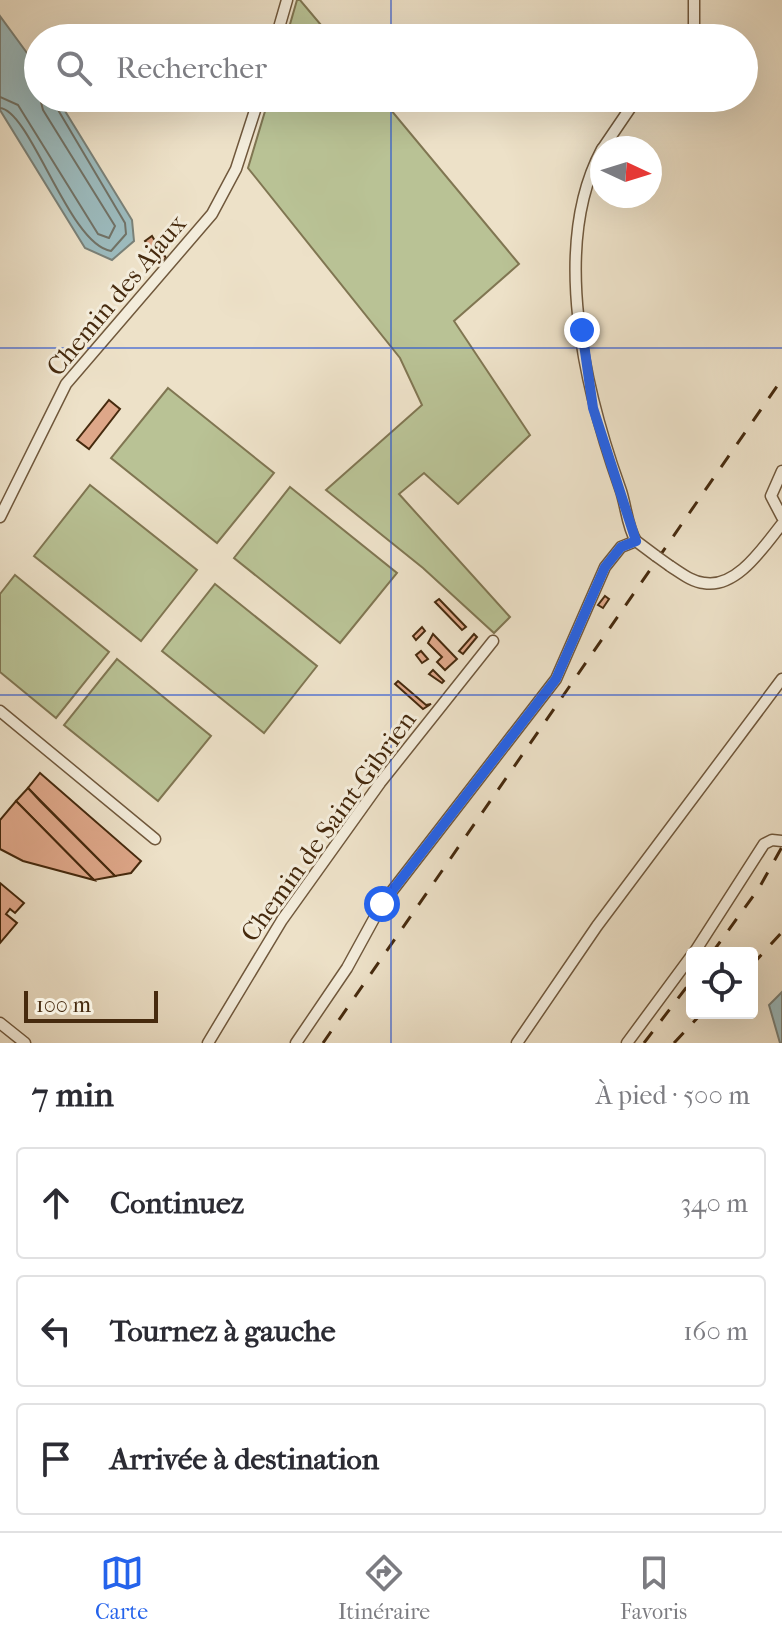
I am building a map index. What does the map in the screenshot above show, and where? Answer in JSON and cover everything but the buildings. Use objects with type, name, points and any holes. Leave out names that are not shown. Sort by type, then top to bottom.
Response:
[{"type":"street","points":[[280,24],[287,0]]},
{"type":"street","points":[[694,0],[694,24]]},
{"type":"street","name":"Chemin des Ajaux","points":[[0,517],[66,384],[212,214],[236,169],[254,112]]},
{"type":"street","points":[[611,136],[627,112]]},
{"type":"street","points":[[590,175],[577,215],[576,262],[593,408],[636,541],[696,582],[722,582],[739,571],[782,524]]},
{"type":"street","points":[[782,471],[771,496],[782,517]]},
{"type":"street","points":[[296,1043],[347,968],[382,904],[556,679],[605,567],[621,547],[636,541]]},
{"type":"street","name":"Chemin de Saint-Gibrien","points":[[208,1043],[291,908],[380,783],[493,641]]},
{"type":"street","points":[[517,1043],[589,937],[782,679]]},
{"type":"street","points":[[0,711],[155,839]]},
{"type":"street","points":[[698,947],[764,844],[772,840],[782,841]]},
{"type":"street","points":[[627,1043],[686,963]]},
{"type":"street","points":[[0,1023],[25,1043]]},
{"type":"green space","points":[[297,0],[300,0],[320,24],[290,24]]},
{"type":"green space","points":[[265,112],[393,112],[519,264],[454,321],[530,435],[458,504],[424,473],[399,494],[510,617],[494,633],[423,568],[326,490],[422,405],[400,358],[248,168]]},
{"type":"green space","points":[[168,388],[274,473],[217,543],[111,458]]},
{"type":"green space","points":[[90,485],[197,570],[141,641],[34,556]]},
{"type":"green space","points":[[290,487],[397,573],[340,643],[234,558]]},
{"type":"green space","points":[[15,575],[109,652],[56,718],[0,672],[0,594]]},
{"type":"green space","points":[[215,584],[317,666],[264,733],[162,651]]},
{"type":"green space","points":[[117,659],[211,736],[158,801],[64,725]]},
{"type":"water","points":[[0,16],[24,49],[24,112],[66,112],[132,220],[134,241],[112,260],[85,248],[0,110]]},
{"type":"water","points":[[782,992],[782,1043],[780,1043],[769,1005]]},
{"type":"railway","points":[[323,1043],[782,379]]},
{"type":"railway","points":[[716,947],[759,888],[782,847]]},
{"type":"railway","points":[[758,958],[782,932]]},
{"type":"railway","points":[[644,1043],[686,988]]},
{"type":"railway","points":[[674,1043],[696,1019]]},
{"type":"route","points":[[382,904],[421,859],[556,679],[579,633],[605,567],[621,547],[636,541],[593,408],[582,330]]}]
